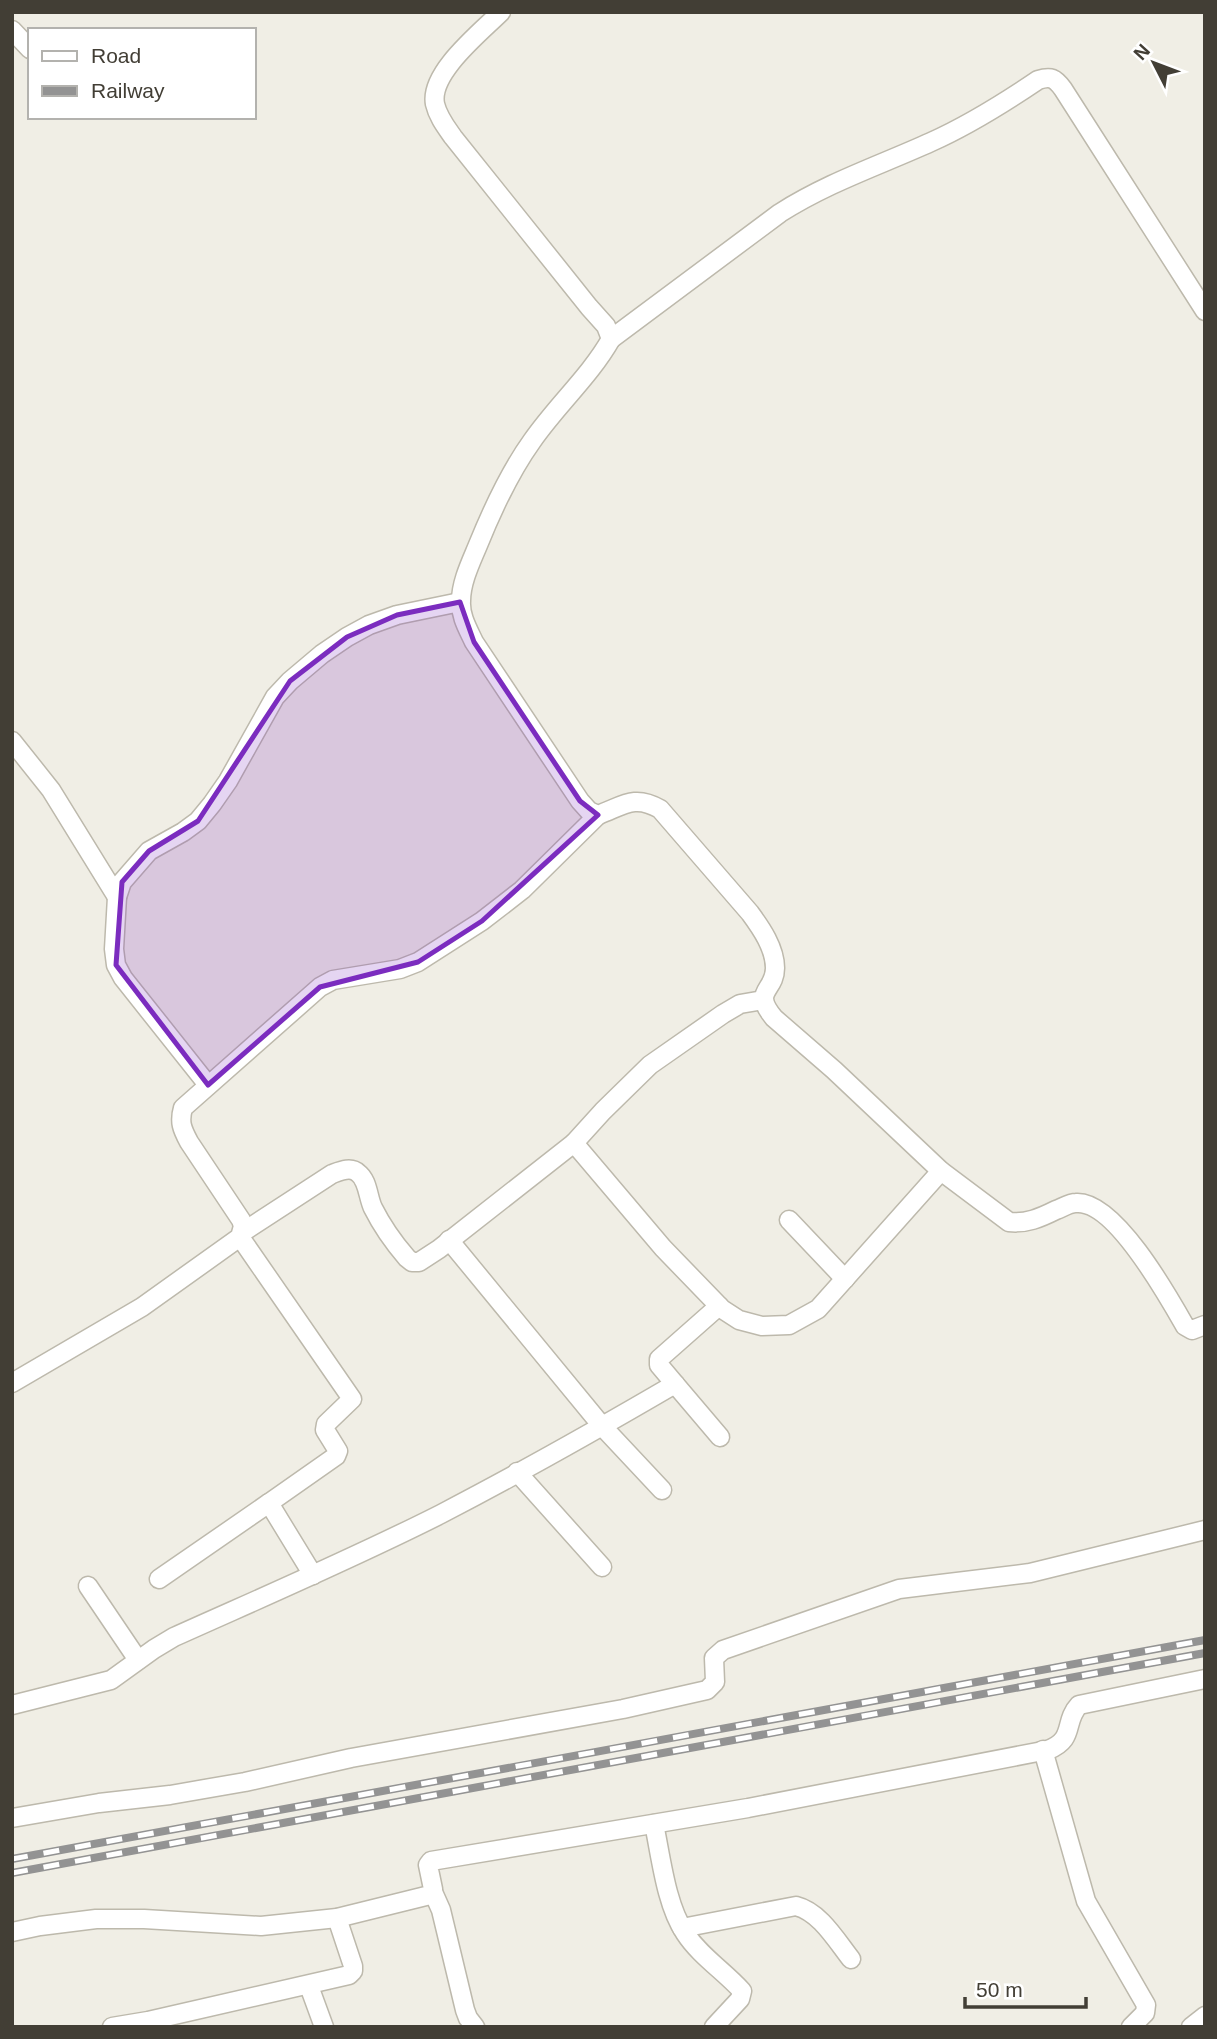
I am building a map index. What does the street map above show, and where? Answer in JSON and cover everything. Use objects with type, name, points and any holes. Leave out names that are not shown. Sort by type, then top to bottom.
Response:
[{"type":"street","points":[[501,12],[449,65],[438,85],[434,101],[439,117],[606,326],[611,339]]},
{"type":"street","points":[[12,30],[28,47]]},
{"type":"street","points":[[598,815],[589,811],[580,801],[474,642],[464,621],[460,602],[466,577],[502,488],[533,439],[601,356],[611,339],[804,198],[863,169],[954,131],[1038,80],[1048,77],[1056,79],[1063,89],[1205,311]]},
{"type":"street","points":[[208,1085],[123,978],[116,965],[114,949],[117,897],[122,882],[149,851],[198,821],[228,781],[275,698],[290,681],[322,654],[369,625],[397,615],[460,602]]},
{"type":"street","points":[[12,741],[51,790],[117,897]]},
{"type":"street","points":[[159,1579],[336,1456],[338,1451],[325,1428],[352,1398],[241,1235],[241,1220],[182,1129],[180,1119],[183,1108],[320,987],[334,980],[400,969],[418,962],[482,921],[522,890],[598,815],[637,800],[660,808],[671,819],[763,931],[775,963],[775,973],[763,1000],[766,1009],[774,1018],[834,1070],[941,1171],[1009,1222],[1021,1223],[1040,1218],[1073,1203],[1084,1203],[1096,1208],[1130,1242],[1158,1279],[1185,1326],[1192,1330],[1205,1325]]},
{"type":"street","points":[[12,1383],[142,1307],[241,1235],[332,1174],[344,1170],[352,1169],[359,1173],[381,1224],[402,1253],[412,1262],[419,1262],[574,1143],[650,1065],[740,1004],[763,1000]]},
{"type":"street","points":[[574,1143],[663,1248],[719,1306],[739,1320],[762,1326],[789,1325],[818,1309],[941,1171]]},
{"type":"street","points":[[789,1220],[845,1279]]},
{"type":"street","points":[[449,1240],[603,1426],[663,1490]]},
{"type":"street","points":[[719,1306],[659,1359],[659,1366],[720,1437]]},
{"type":"street","points":[[12,1705],[111,1680],[174,1637],[440,1514],[675,1384]]},
{"type":"street","points":[[517,1472],[602,1567]]},
{"type":"street","points":[[269,1503],[313,1575]]},
{"type":"street","points":[[12,1818],[99,1803],[170,1796],[351,1758],[623,1709],[707,1690],[715,1682],[714,1658],[723,1650],[899,1590],[1030,1573],[1205,1530]]},
{"type":"street","points":[[88,1586],[138,1660]]},
{"type":"street","points":[[475,2027],[465,2010],[441,1910],[433,1892],[428,1865],[431,1861],[762,1805],[1043,1751],[1056,1746],[1065,1738],[1074,1711],[1079,1705],[1205,1679]]},
{"type":"street","points":[[1043,1751],[1086,1901],[1146,2005],[1145,2013],[1136,2025]]},
{"type":"street","points":[[654,1824],[669,1893],[682,1928],[695,1947],[742,1991],[740,1999],[714,2027]]},
{"type":"street","points":[[12,1932],[96,1919],[261,1926],[337,1918],[426,1897],[433,1892]]},
{"type":"street","points":[[682,1928],[796,1906],[814,1915],[851,1959]]},
{"type":"street","points":[[112,2027],[181,2020],[349,1975],[353,1966],[337,1918]]},
{"type":"street","points":[[309,1986],[324,2027]]},
{"type":"street","points":[[1191,2027],[1205,2016]]},
{"type":"highlighted area","points":[[460,602],[474,642],[580,801],[598,815],[482,921],[418,962],[320,987],[208,1085],[116,965],[122,882],[149,851],[198,821],[290,681],[347,637],[397,615]]},
{"type":"railway","points":[[12,1859],[1205,1640]]},
{"type":"railway","points":[[12,1873],[1205,1653]]}]
